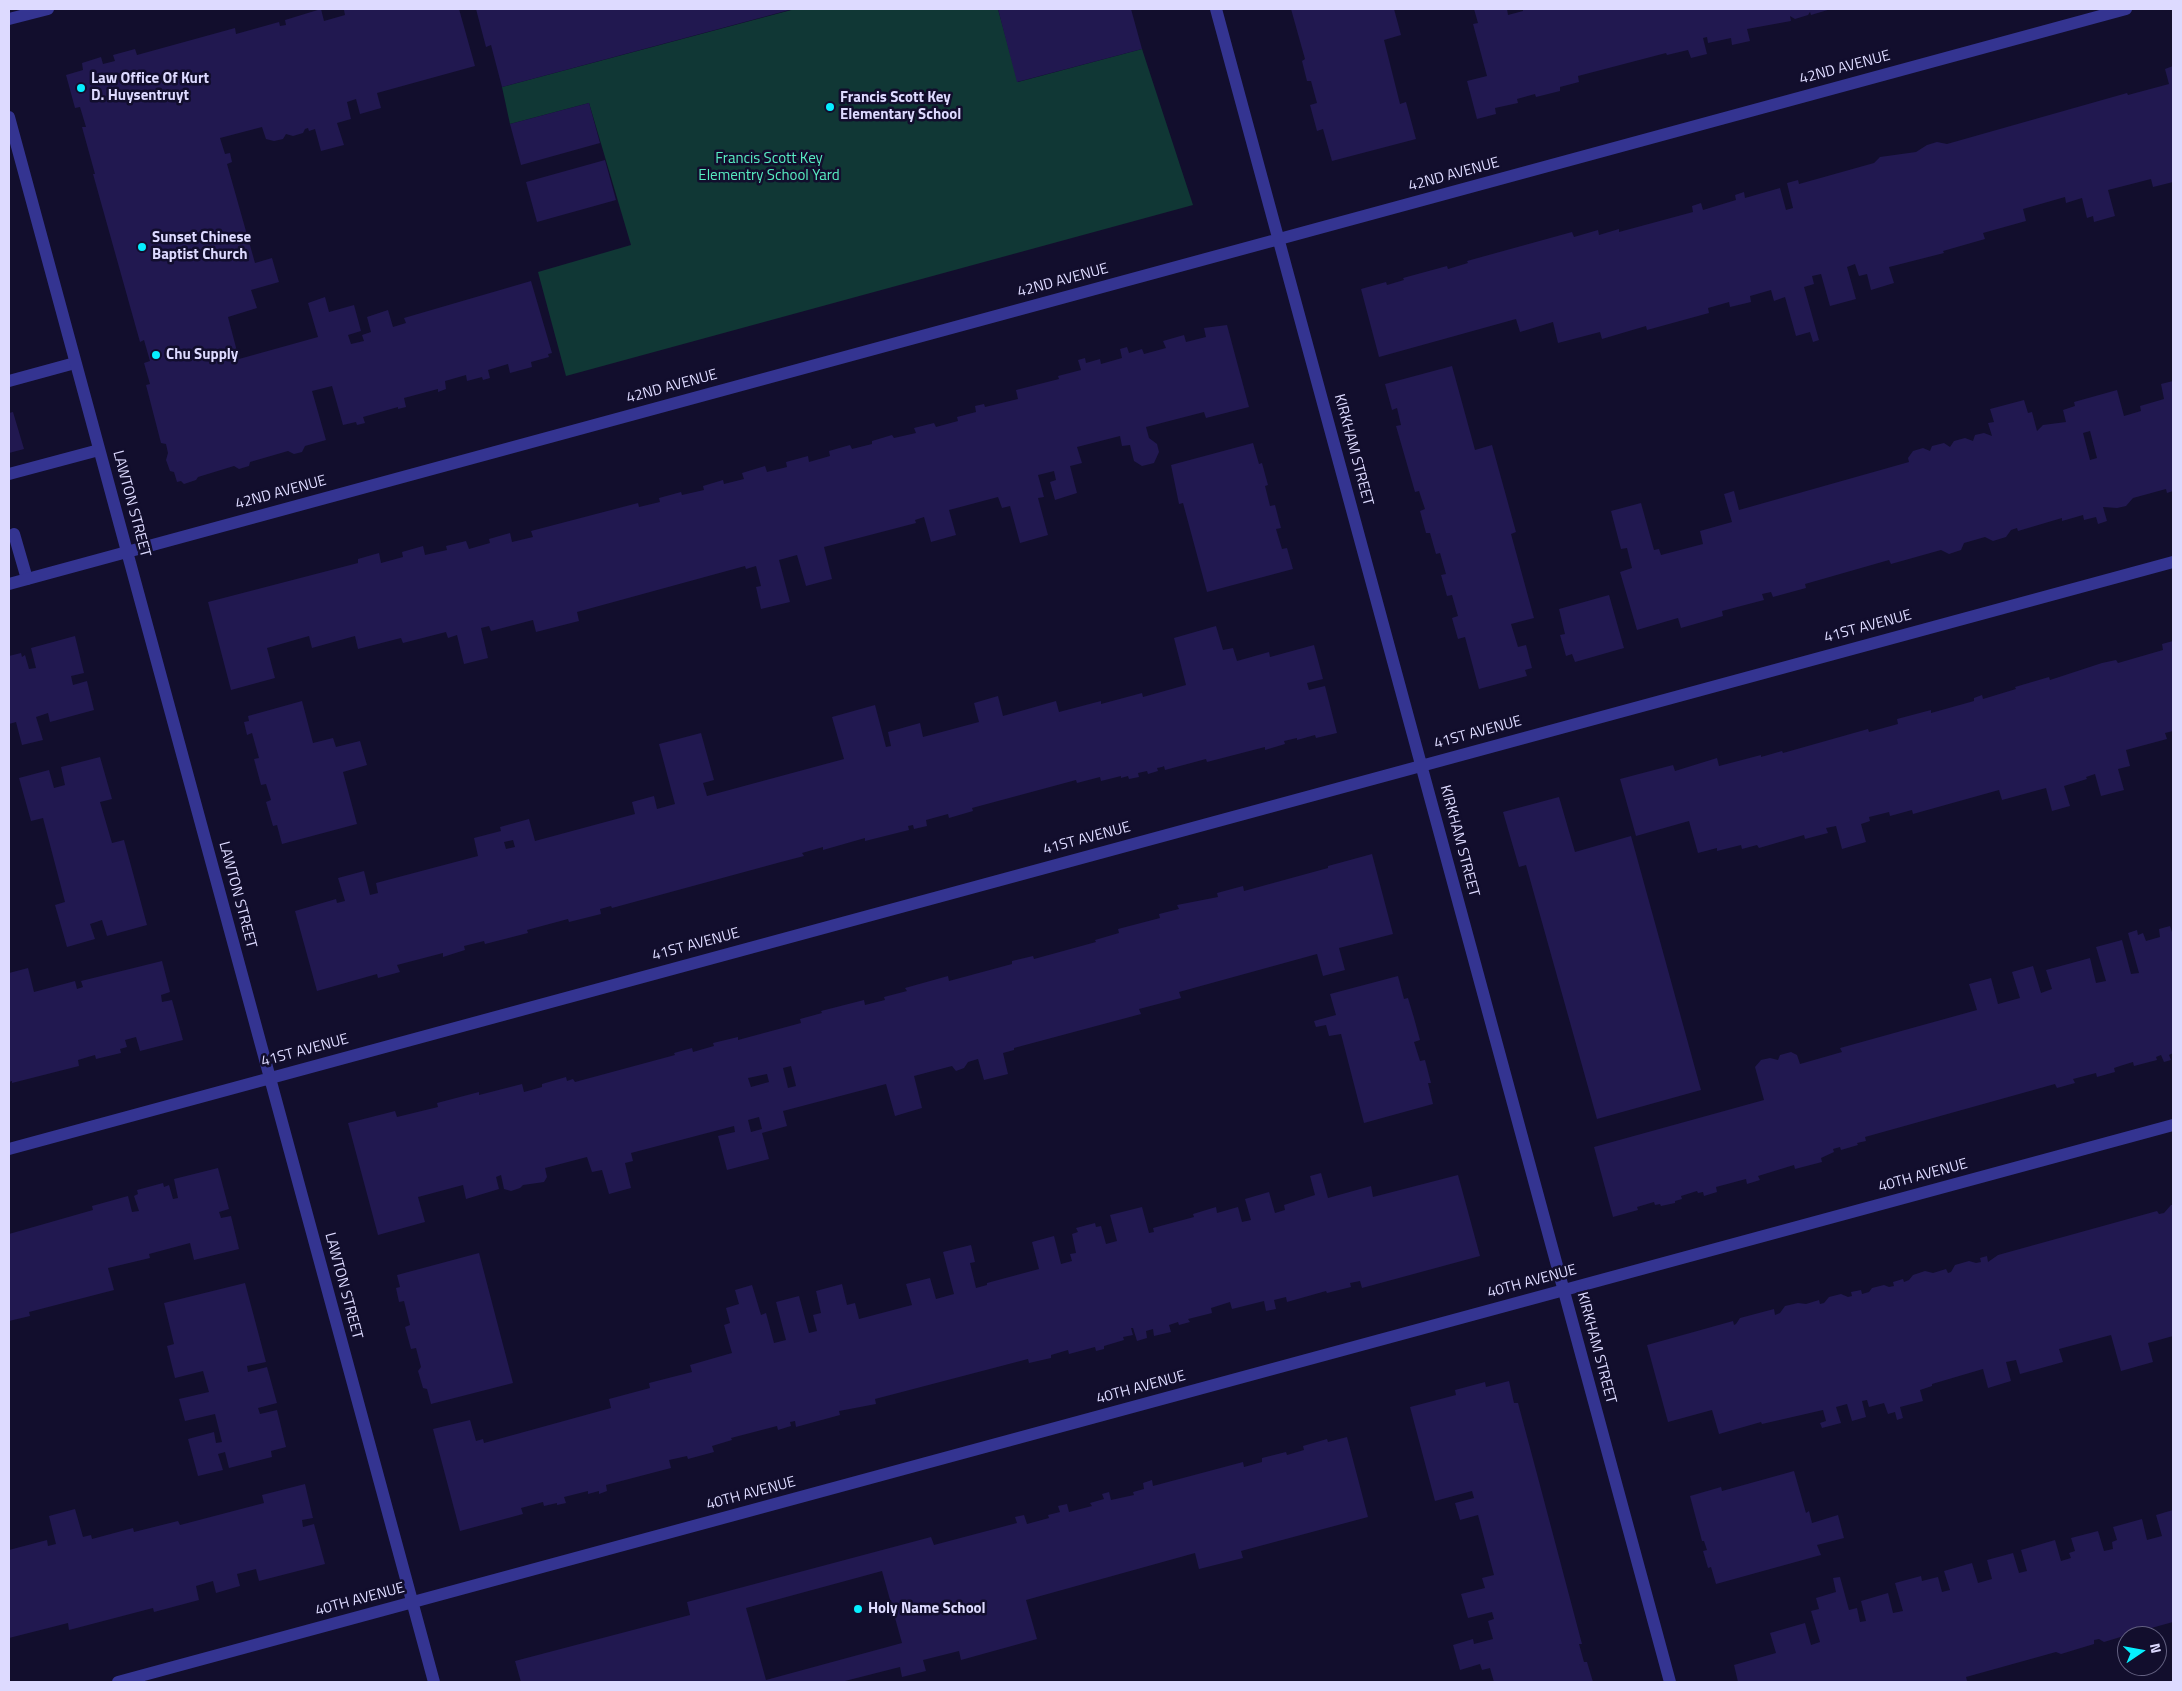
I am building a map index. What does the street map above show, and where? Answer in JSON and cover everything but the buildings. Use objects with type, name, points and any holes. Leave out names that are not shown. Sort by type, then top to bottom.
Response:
[{"type":"street","points":[[9,19],[48,9]]},
{"type":"street","name":"KIRKHAM STREET","points":[[1216,9],[1670,1682]]},
{"type":"street","name":"42ND AVENUE","points":[[9,584],[2126,9]]},
{"type":"street","name":"LAWTON STREET","points":[[9,117],[434,1682]]},
{"type":"street","points":[[9,381],[76,363]]},
{"type":"street","points":[[9,474],[99,450]]},
{"type":"street","points":[[14,534],[27,579]]},
{"type":"street","name":"41ST AVENUE","points":[[9,1149],[2173,562]]},
{"type":"street","name":"40TH AVENUE","points":[[118,1682],[2173,1125]]},
{"type":"green space","name":"Francis Scott Key Elementry School Yard","points":[[795,9],[998,9],[1018,82],[1142,49],[1193,205],[566,376],[538,272],[631,245],[589,103],[510,124],[502,87]]},
{"type":"place","name":"Law Office Of Kurt D. Huysentruyt","points":[[81,88]]},
{"type":"place","name":"Francis Scott Key Elementary School","points":[[830,107]]},
{"type":"place","name":"Sunset Chinese Baptist Church","points":[[142,247]]},
{"type":"place","name":"Chu Supply","points":[[156,355]]},
{"type":"place","name":"Holy Name School","points":[[858,1609]]}]
